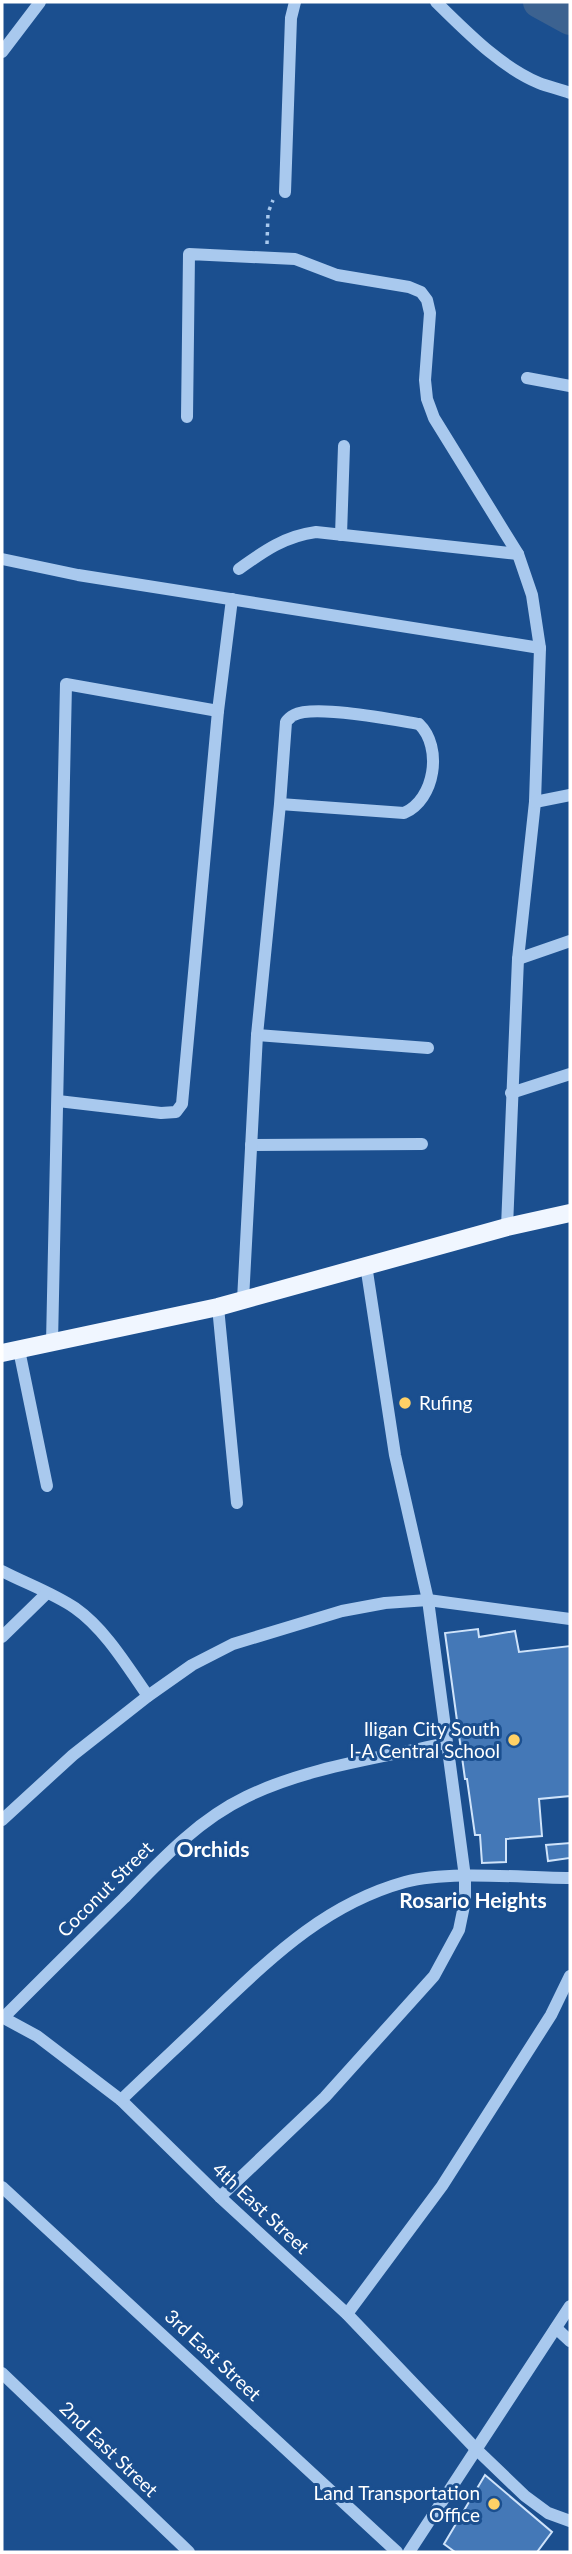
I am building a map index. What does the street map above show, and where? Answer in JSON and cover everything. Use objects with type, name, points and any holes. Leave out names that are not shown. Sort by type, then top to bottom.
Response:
[{"type":"main road","points":[[10,1351],[218,1307],[507,1227],[570,1213]]},
{"type":"street","points":[[2,52],[40,2]]},
{"type":"street","points":[[285,192],[291,18],[295,2]]},
{"type":"street","points":[[436,2],[477,42],[510,66],[537,82],[570,93]]},
{"type":"street","points":[[187,417],[189,254],[295,259],[337,275],[409,287],[421,292],[427,300],[430,313],[426,399],[434,418],[518,554],[532,595],[540,648],[535,802],[519,958],[507,1227]]},
{"type":"street","points":[[527,378],[570,386]]},
{"type":"street","points":[[341,535],[344,446]]},
{"type":"street","points":[[239,569],[274,544],[316,532],[518,554]]},
{"type":"street","points":[[2,559],[78,575],[540,648]]},
{"type":"street","points":[[58,1101],[161,1113],[176,1112],[180,1108],[184,1096],[218,711],[232,599]]},
{"type":"street","points":[[52,1343],[66,684],[218,711]]},
{"type":"street","points":[[243,1300],[257,1035],[286,722],[293,715],[330,712],[419,724],[428,733],[433,748],[432,769],[426,795],[416,808],[404,813],[280,804]]},
{"type":"street","points":[[535,802],[570,795]]},
{"type":"street","points":[[519,958],[570,942]]},
{"type":"street","points":[[257,1035],[428,1048]]},
{"type":"street","points":[[511,1093],[570,1074]]},
{"type":"street","points":[[251,1145],[422,1144]]},
{"type":"street","points":[[220,2197],[325,2097],[434,1976],[459,1930],[465,1901],[465,1877],[428,1600],[395,1455],[366,1265]]},
{"type":"street","points":[[218,1307],[237,1503]]},
{"type":"street","points":[[10,1351],[47,1486]]},
{"type":"street","points":[[2,1571],[75,1608],[96,1627],[121,1657],[148,1696]]},
{"type":"street","points":[[2,1637],[46,1594]]},
{"type":"street","points":[[2,1820],[73,1755],[148,1696],[192,1665],[233,1644],[353,1609],[428,1600],[570,1619]]},
{"type":"street","name":"Coconut Street","points":[[2,2017],[179,1842],[214,1816],[246,1797],[279,1783],[446,1743]]},
{"type":"street","points":[[121,2100],[281,1948],[319,1920],[372,1894],[406,1882],[465,1877],[570,1878]]},
{"type":"street","points":[[347,2315],[442,2186],[551,2015],[570,1976]]},
{"type":"street","name":"4th East Street","points":[[2,2017],[37,2036],[121,2100],[347,2315],[525,2496],[548,2513],[570,2521]]},
{"type":"street","name":"3rd East Street","points":[[2,2187],[397,2552]]},
{"type":"street","points":[[409,2552],[570,2306]]},
{"type":"street","points":[[556,2328],[570,2341]]},
{"type":"street","name":"2nd East Street","points":[[2,2373],[189,2552]]},
{"type":"path","points":[[267,257],[269,206],[277,196],[285,192]]},
{"type":"building","name":"Iligan City South I-A Central School","points":[[478,1629],[479,1637],[515,1631],[519,1652],[570,1646],[570,1796],[539,1799],[542,1836],[506,1839],[506,1862],[482,1863],[480,1835],[475,1835],[465,1779],[445,1633]]},
{"type":"building","points":[[570,1843],[570,1858],[548,1861],[546,1845]]},
{"type":"building","name":"Land Transportation Office","points":[[485,2475],[552,2532],[537,2552],[455,2552],[444,2544]]},
{"type":"waterway","points":[[539,2],[570,19]]},
{"type":"place","name":"Rufing","points":[[405,1403]]},
{"type":"place","name":"Iligan City South I-A Central School","points":[[514,1740]]},
{"type":"place","name":"Land Transportation Office","points":[[494,2504]]},
{"type":"district","name":"Orchids","points":[[213,1850]]},
{"type":"district","name":"Rosario Heights","points":[[473,1901]]}]
